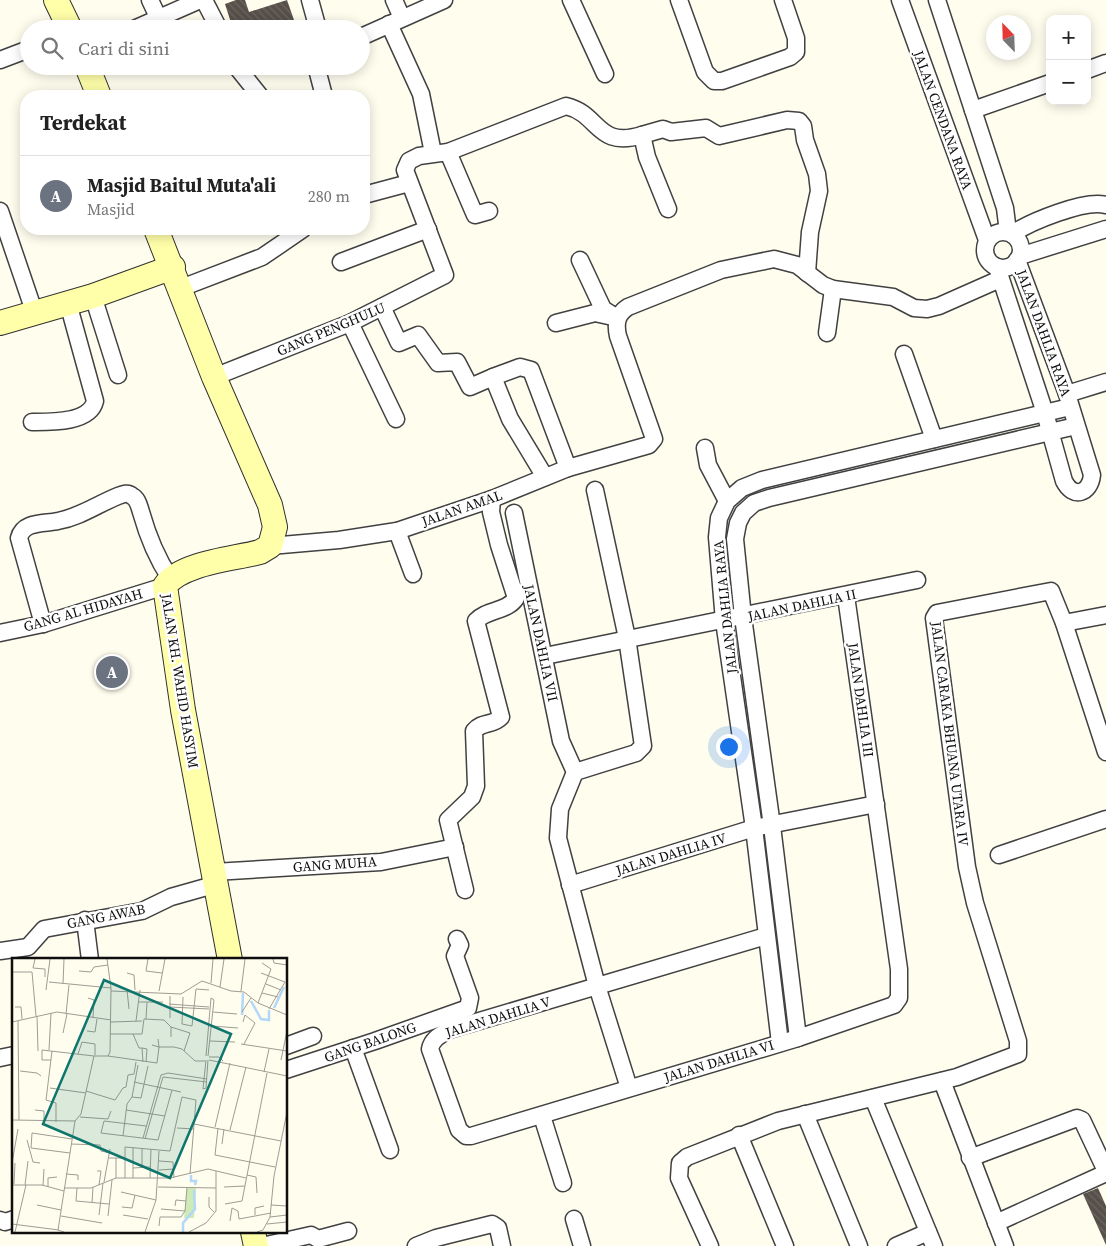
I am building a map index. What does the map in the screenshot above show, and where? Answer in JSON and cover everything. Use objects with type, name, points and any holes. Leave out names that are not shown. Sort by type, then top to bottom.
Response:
[{"type":"street","points":[[56,0],[66,20]]},
{"type":"street","points":[[150,0],[158,17]]},
{"type":"street","points":[[152,20],[200,0]]},
{"type":"street","points":[[204,0],[214,20]]},
{"type":"street","points":[[310,0],[316,20]]},
{"type":"street","points":[[394,0],[396,21],[441,153],[474,215],[489,211]]},
{"type":"street","points":[[370,33],[444,0]]},
{"type":"street","points":[[571,0],[605,74]]},
{"type":"street","points":[[680,0],[705,72],[714,81],[722,81],[790,58],[796,52],[796,38],[783,0]]},
{"type":"street","name":"JALAN CENDANA RAYA","points":[[900,0],[987,240]]},
{"type":"street","points":[[938,0],[1005,208],[1010,233],[1020,244],[1018,258]]},
{"type":"street","points":[[0,60],[20,52]]},
{"type":"street","points":[[1091,69],[1106,63]]},
{"type":"street","points":[[91,75],[97,90]]},
{"type":"street","points":[[243,75],[255,90]]},
{"type":"street","points":[[319,75],[322,90]]},
{"type":"street","points":[[973,110],[1046,84]]},
{"type":"street","points":[[341,262],[428,229],[405,170],[409,161],[441,153],[566,106],[578,109],[600,131],[612,137],[631,138],[663,129],[671,132],[706,128],[719,136],[787,120],[799,122],[803,126],[805,140],[818,174],[819,191],[810,232],[807,273]]},
{"type":"street","points":[[642,135],[646,157],[668,209]]},
{"type":"street","points":[[370,194],[409,183]]},
{"type":"street","points":[[999,273],[986,258],[984,249],[987,240],[998,232],[1010,233],[1026,225],[1089,204],[1106,205]]},
{"type":"street","points":[[0,211],[35,314]]},
{"type":"street","name":"GANG PENGHULU","points":[[214,377],[350,323],[445,275],[428,229]]},
{"type":"street","points":[[617,318],[621,311],[628,306],[721,270],[774,259],[797,265],[823,285],[833,289],[892,297],[914,308],[927,309],[999,273],[1018,258],[1106,229]]},
{"type":"street","points":[[159,235],[177,278],[214,377],[270,505],[275,527],[270,546]]},
{"type":"street","points":[[0,323],[93,296],[262,257],[295,235]]},
{"type":"street","name":"JALAN DAHLIA RAYA","points":[[999,273],[1068,488],[1074,492],[1084,491],[1091,484],[1092,475],[1069,400],[1018,258]]},
{"type":"street","points":[[580,260],[603,309],[617,318]]},
{"type":"street","points":[[827,333],[833,289]]},
{"type":"street","points":[[93,296],[118,375]]},
{"type":"street","points":[[32,422],[55,422],[86,414],[93,408],[95,401],[68,303]]},
{"type":"street","points":[[382,307],[399,343],[418,335],[438,364],[457,362],[470,387],[520,367],[527,367],[534,374],[568,468]]},
{"type":"street","points":[[556,323],[595,314],[617,318]]},
{"type":"street","name":"JALAN AMAL","points":[[270,546],[339,540],[397,531],[492,499],[568,468],[649,445],[654,440],[618,336],[615,326],[617,318]]},
{"type":"street","points":[[350,323],[396,419]]},
{"type":"street","points":[[904,354],[934,439]]},
{"type":"street","points":[[493,377],[510,419],[545,477]]},
{"type":"street","points":[[1069,400],[1106,382]]},
{"type":"street","name":"JALAN DAHLIA RAYA","points":[[780,1043],[754,828],[724,621],[717,537],[719,518],[727,501],[742,488],[762,480],[1045,413],[1069,400]]},
{"type":"street","name":"JALAN DAHLIA RAYA","points":[[798,1038],[772,826],[742,617],[736,539],[738,523],[743,514],[754,503],[769,498],[1050,434],[1076,426]]},
{"type":"street","points":[[705,448],[708,465],[727,501]]},
{"type":"street","points":[[594,490],[627,638],[643,746],[636,753],[575,772],[564,796],[558,819],[558,838],[597,986],[630,1088]]},
{"type":"street","points":[[43,624],[19,538],[20,532],[26,527],[59,521],[93,509],[117,496],[126,493],[132,495],[137,501],[150,544],[168,582]]},
{"type":"street","points":[[466,890],[448,820],[472,797],[476,786],[474,731],[482,723],[495,722],[501,717],[476,621],[483,615],[508,606],[516,598],[499,545],[491,512],[492,499]]},
{"type":"street","name":"JALAN DAHLIA VII","points":[[514,513],[561,741],[575,772]]},
{"type":"street","points":[[397,531],[413,574]]},
{"type":"street","name":"JALAN KH. WAHID HASYIM","points":[[230,958],[181,701],[168,582],[187,569],[253,554],[270,546]]},
{"type":"street","name":"JALAN DAHLIA II","points":[[545,656],[627,638],[724,621],[917,580]]},
{"type":"street","name":"GANG AL HIDAYAH","points":[[0,633],[43,624],[168,582]]},
{"type":"street","name":"JALAN CARAKA BHUANA UTARA IV","points":[[942,1081],[1014,1057],[1020,1049],[975,903],[967,867],[934,618],[942,610],[1047,590],[1054,594],[1106,752]]},
{"type":"street","name":"JALAN DAHLIA III","points":[[846,596],[899,977],[899,998],[894,1005]]},
{"type":"street","points":[[1064,623],[1106,616]]},
{"type":"street","points":[[772,826],[876,804]]},
{"type":"street","points":[[999,855],[1106,819]]},
{"type":"street","name":"JALAN DAHLIA IV","points":[[570,885],[754,828],[772,826]]},
{"type":"street","name":"GANG MUHA","points":[[216,878],[381,862],[455,847]]},
{"type":"street","name":"GANG AWAB","points":[[0,951],[28,947],[44,928],[142,911],[216,878]]},
{"type":"street","points":[[85,920],[90,958]]},
{"type":"street","points":[[597,986],[766,936]]},
{"type":"street","name":"GANG BALONG","points":[[288,1069],[468,1008],[470,998],[455,956],[460,945],[457,939]]},
{"type":"street","name":"JALAN DAHLIA V","points":[[459,1130],[430,1049],[431,1043],[438,1036],[449,1030],[597,986]]},
{"type":"street","name":"JALAN DAHLIA VI","points":[[459,1130],[466,1136],[472,1136],[542,1116],[798,1038],[894,1005]]},
{"type":"street","points":[[288,1045],[313,1036]]},
{"type":"street","points":[[353,1048],[390,1150]]},
{"type":"street","points":[[709,1246],[679,1178],[680,1163],[687,1157],[738,1135],[805,1114],[942,1081],[1005,1246]]},
{"type":"street","points":[[873,1098],[931,1239],[896,1246]]},
{"type":"street","points":[[805,1114],[859,1246]]},
{"type":"street","points":[[542,1116],[564,1183]]},
{"type":"street","points":[[970,1158],[1077,1118],[1082,1120],[1106,1172],[996,1223]]},
{"type":"street","points":[[738,1135],[785,1246]]},
{"type":"street","points":[[574,1219],[582,1246]]},
{"type":"street","points":[[0,1220],[5,1222],[12,1220]]},
{"type":"street","points":[[416,1246],[436,1238],[451,1236],[492,1224],[498,1228],[502,1246]]},
{"type":"street","points":[[262,1246],[310,1235],[318,1239],[348,1231]]},
{"type":"building","points":[[236,0],[245,0],[249,12],[287,0],[294,20],[230,20],[225,4]]},
{"type":"building","points":[[1098,1188],[1106,1206],[1106,1245],[1083,1194]]},
{"type":"place","name":"Masjid Baitul Muta'ali","points":[[112,672]]}]
